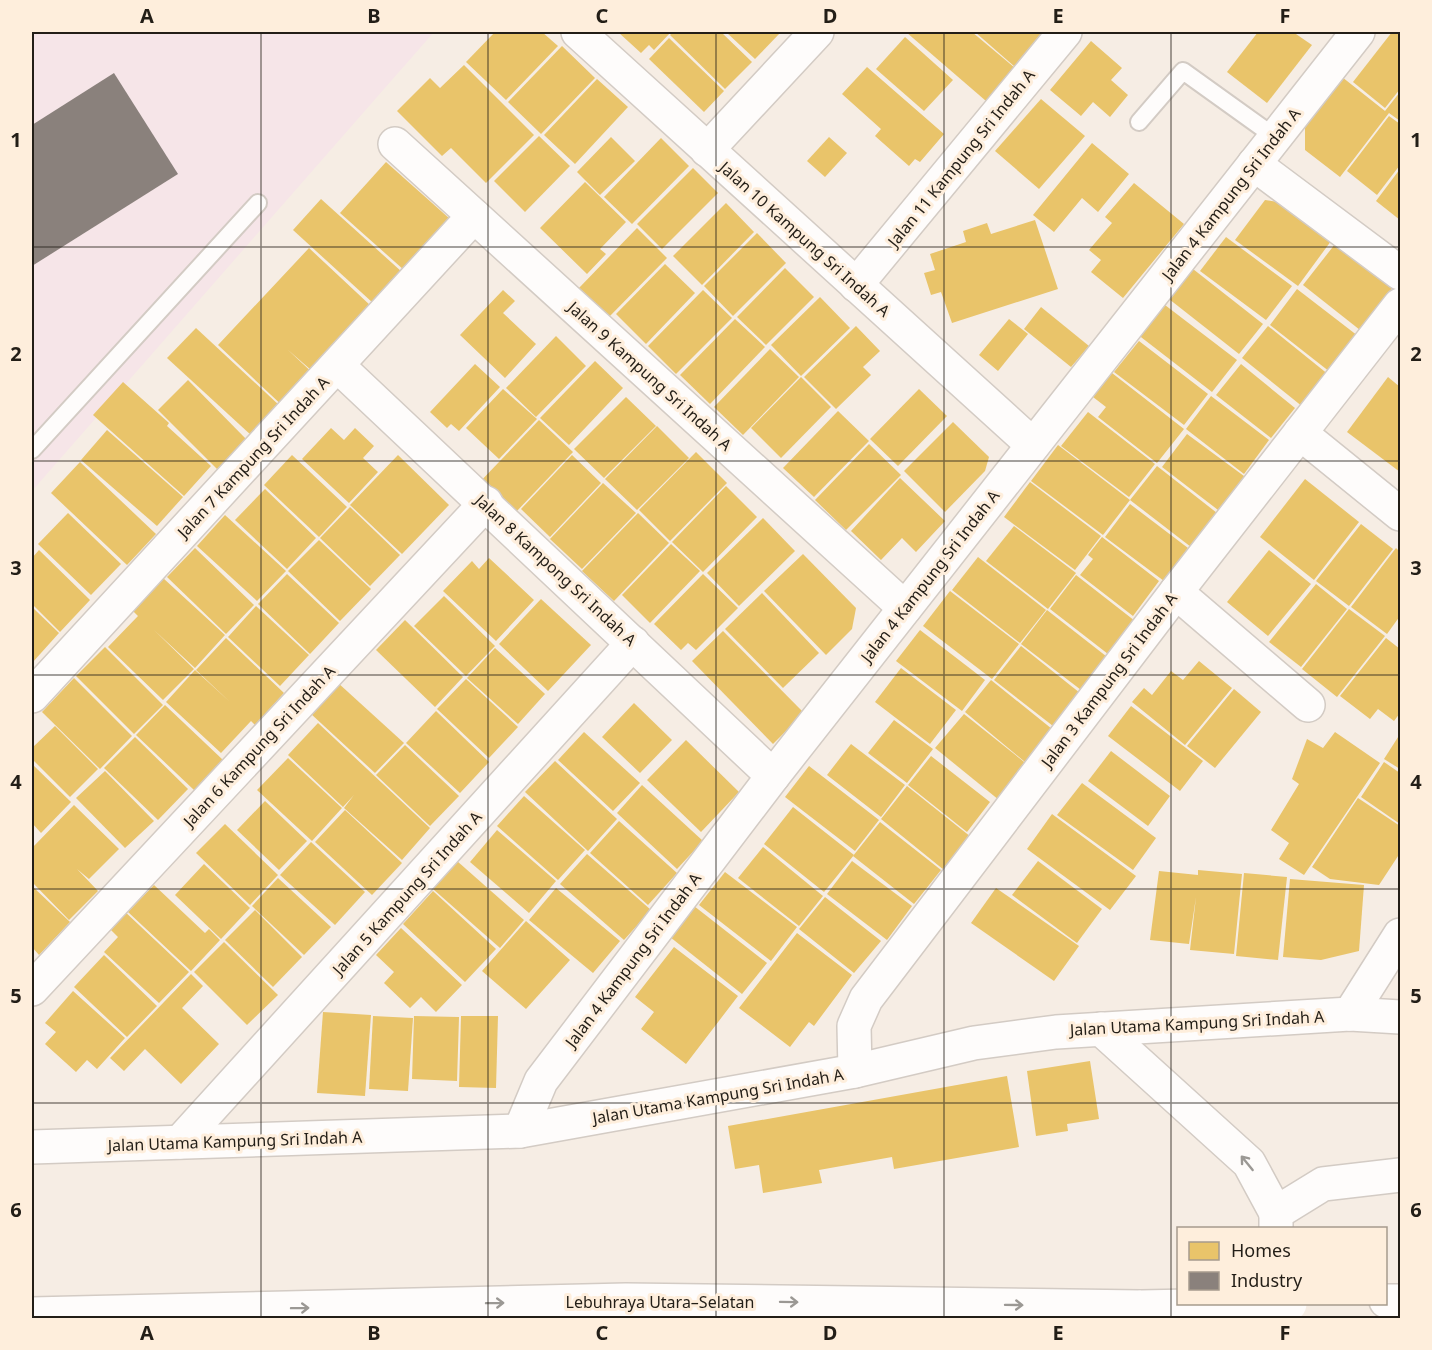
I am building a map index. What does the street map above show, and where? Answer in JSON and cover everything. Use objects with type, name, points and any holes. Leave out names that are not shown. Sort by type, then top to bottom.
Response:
[{"type":"main road","name":"Jalan 10 Kampung Sri Indah A","points":[[578,32],[1033,445]]},
{"type":"main road","points":[[707,150],[817,32]]},
{"type":"main road","name":"Jalan 11 Kampung Sri Indah A","points":[[856,285],[1065,32]]},
{"type":"main road","name":"Jalan 4 Kampung Sri Indah A","points":[[520,1131],[541,1081],[773,776],[1358,32]]},
{"type":"main road","name":"Jalan 9 Kampung Sri Indah A","points":[[395,144],[905,608]]},
{"type":"main road","points":[[1254,164],[1401,273]]},
{"type":"main road","name":"Jalan 7 Kampung Sri Indah A","points":[[32,696],[474,216]]},
{"type":"main road","name":"Jalan 3 Kampung Sri Indah A","points":[[855,1071],[854,1026],[866,999],[1176,591],[1401,305]]},
{"type":"main road","name":"Jalan 8 Kampong Sri Indah A","points":[[338,366],[486,503],[773,776]]},
{"type":"main road","points":[[1300,433],[1401,514]]},
{"type":"main road","name":"Jalan 6 Kampung Sri Indah A","points":[[32,989],[486,503]]},
{"type":"main road","points":[[1176,591],[1308,705]]},
{"type":"main road","name":"Jalan 5 Kampung Sri Indah A","points":[[180,1142],[633,643]]},
{"type":"main road","points":[[1350,1014],[1401,934]]},
{"type":"main road","name":"Jalan Utama Kampung Sri Indah A","points":[[32,1147],[520,1131],[855,1071],[974,1043],[1101,1029],[1350,1014],[1401,1017]]},
{"type":"main road","points":[[1101,1029],[1249,1163],[1276,1221],[1323,1184],[1401,1175]]},
{"type":"main road","name":"Lebuhraya Utara–Selatan","points":[[32,1314],[626,1300],[1141,1307],[1240,1305]]},
{"type":"lane","points":[[1139,122],[1183,71],[1275,137]]},
{"type":"lane","points":[[32,450],[258,203]]},
{"type":"shaded area","points":[[32,32],[434,32],[32,491]]},
{"type":"building: Homes","points":[[495,32],[542,32],[558,46],[506,100],[466,62]]},
{"type":"building: Homes","points":[[618,32],[671,32],[654,50],[649,45],[641,53]]},
{"type":"building: Homes","points":[[673,32],[721,32],[752,62],[725,89],[670,35]]},
{"type":"building: Homes","points":[[726,32],[781,32],[755,59]]},
{"type":"building: Homes","points":[[906,32],[972,32],[1015,68],[986,101]]},
{"type":"building: Homes","points":[[975,32],[1040,32],[1044,35],[1015,67]]},
{"type":"building: Homes","points":[[1258,32],[1293,32],[1312,45],[1267,103],[1227,72]]},
{"type":"building: Homes","points":[[1392,32],[1400,32],[1400,89],[1385,108],[1353,82]]},
{"type":"building: Homes","points":[[905,37],[953,80],[924,111],[876,69]]},
{"type":"building: Homes","points":[[669,38],[724,91],[704,112],[649,59]]},
{"type":"building: Homes","points":[[1091,41],[1122,68],[1111,80],[1128,95],[1110,117],[1093,102],[1081,116],[1050,90]]},
{"type":"building: Homes","points":[[562,46],[595,78],[541,134],[508,102]]},
{"type":"building: Homes","points":[[464,65],[534,135],[486,183],[451,148],[442,156],[397,111],[430,78],[440,88]]},
{"type":"building: Homes","points":[[867,67],[944,134],[920,162],[915,159],[909,166],[875,136],[881,129],[842,94]]},
{"type":"building: Homes","points":[[1342,77],[1385,111],[1400,92],[1400,121],[1389,113],[1340,177],[1305,150],[1305,125]]},
{"type":"building: Homes","points":[[597,79],[628,107],[575,164],[544,135]]},
{"type":"building: Homes","points":[[1041,99],[1085,136],[1039,189],[995,151]]},
{"type":"building: Homes","points":[[1389,116],[1400,124],[1400,165],[1377,195],[1347,171]]},
{"type":"building: Homes","points":[[539,136],[570,166],[525,212],[494,181]]},
{"type":"building: Homes","points":[[611,137],[635,161],[600,195],[577,172]]},
{"type":"building: Homes","points":[[829,137],[847,153],[825,177],[807,161]]},
{"type":"building: Homes","points":[[661,138],[689,166],[632,224],[604,197]]},
{"type":"building: Homes","points":[[1092,143],[1129,174],[1098,212],[1082,198],[1054,232],[1033,215]]},
{"type":"building: Homes","points":[[386,162],[450,219],[404,270],[340,213]]},
{"type":"building: Homes","points":[[693,168],[718,193],[662,249],[637,224]]},
{"type":"building: Homes","points":[[1400,169],[1400,220],[1376,201]]},
{"type":"building: Homes","points":[[585,182],[626,222],[600,249],[606,254],[587,274],[540,228]]},
{"type":"building: Homes","points":[[1134,183],[1184,224],[1123,298],[1091,272],[1101,260],[1089,250],[1112,223],[1105,217]]},
{"type":"building: Homes","points":[[321,199],[402,272],[373,303],[293,230]]},
{"type":"building: Homes","points":[[1265,200],[1290,204],[1334,237],[1298,286],[1235,240]]},
{"type":"building: Homes","points":[[726,203],[754,232],[702,285],[673,256]]},
{"type":"building: Homes","points":[[1035,220],[1058,289],[952,323],[941,292],[931,295],[924,273],[935,270],[930,254],[966,242],[963,231],[987,223],[991,234]]},
{"type":"building: Homes","points":[[637,228],[667,258],[608,318],[578,289]]},
{"type":"building: Homes","points":[[757,233],[786,263],[733,316],[704,286]]},
{"type":"building: Homes","points":[[1226,237],[1292,286],[1266,320],[1200,271]]},
{"type":"building: Homes","points":[[1339,239],[1396,283],[1360,330],[1303,285]]},
{"type":"building: Homes","points":[[309,248],[371,306],[311,370],[287,349],[318,378],[287,410],[218,345]]},
{"type":"building: Homes","points":[[665,264],[695,293],[646,344],[616,314]]},
{"type":"building: Homes","points":[[785,268],[814,297],[766,345],[737,317]]},
{"type":"building: Homes","points":[[1193,269],[1263,324],[1239,354],[1169,299]]},
{"type":"building: Homes","points":[[1297,289],[1358,336],[1330,372],[1270,325]]},
{"type":"building: Homes","points":[[503,290],[515,301],[503,313],[536,344],[505,378],[460,335]]},
{"type":"building: Homes","points":[[703,290],[732,318],[676,374],[648,346]]},
{"type":"building: Homes","points":[[820,297],[850,328],[801,376],[771,345]]},
{"type":"building: Homes","points":[[1161,302],[1237,360],[1212,392],[1137,334]]},
{"type":"building: Homes","points":[[1041,307],[1089,346],[1071,367],[1024,329]]},
{"type":"building: Homes","points":[[735,319],[765,347],[710,404],[680,375]]},
{"type":"building: Homes","points":[[1009,319],[1028,334],[998,371],[979,355]]},
{"type":"building: Homes","points":[[856,326],[880,351],[863,367],[871,375],[836,409],[804,377]]},
{"type":"building: Homes","points":[[1268,326],[1329,375],[1303,407],[1242,358]]},
{"type":"building: Homes","points":[[196,328],[280,406],[252,436],[167,358]]},
{"type":"building: Homes","points":[[556,336],[586,366],[536,417],[506,388]]},
{"type":"building: Homes","points":[[1139,341],[1208,394],[1184,425],[1114,372]]},
{"type":"building: Homes","points":[[770,349],[799,377],[743,435],[714,407]]},
{"type":"building: Homes","points":[[595,361],[623,388],[569,445],[540,418]]},
{"type":"building: Homes","points":[[475,364],[500,387],[459,431],[451,424],[447,428],[430,412]]},
{"type":"building: Homes","points":[[1241,364],[1295,408],[1271,438],[1216,395]]},
{"type":"building: Homes","points":[[1112,373],[1184,429],[1157,463],[1098,417],[1106,407],[1093,397]]},
{"type":"building: Homes","points":[[801,377],[831,407],[781,458],[751,428]]},
{"type":"building: Homes","points":[[1388,377],[1400,387],[1400,472],[1347,432]]},
{"type":"building: Homes","points":[[188,380],[247,440],[217,469],[158,410]]},
{"type":"building: Homes","points":[[123,382],[169,423],[167,426],[211,466],[184,496],[93,415]]},
{"type":"building: Homes","points":[[503,389],[537,419],[499,459],[466,428]]},
{"type":"building: Homes","points":[[919,389],[947,416],[898,466],[870,439]]},
{"type":"building: Homes","points":[[1211,396],[1269,440],[1244,474],[1186,429]]},
{"type":"building: Homes","points":[[626,397],[656,426],[604,478],[574,449]]},
{"type":"building: Homes","points":[[838,411],[869,441],[814,497],[783,468]]},
{"type":"building: Homes","points":[[1088,412],[1155,464],[1129,497],[1061,446]]},
{"type":"building: Homes","points":[[539,420],[573,452],[516,512],[477,485]]},
{"type":"building: Homes","points":[[953,422],[989,457],[985,471],[945,512],[904,471]]},
{"type":"building: Homes","points":[[657,426],[689,458],[637,510],[605,479]]},
{"type":"building: Homes","points":[[331,428],[344,440],[355,428],[374,446],[363,458],[378,472],[349,503],[302,459]]},
{"type":"building: Homes","points":[[107,430],[183,497],[157,526],[81,460]]},
{"type":"building: Homes","points":[[1187,434],[1248,479],[1222,513],[1162,467]]},
{"type":"building: Homes","points":[[869,444],[901,475],[846,530],[815,500]]},
{"type":"building: Homes","points":[[1058,445],[1130,500],[1103,535],[1031,481]]},
{"type":"building: Homes","points":[[696,452],[727,483],[670,541],[639,510]]},
{"type":"building: Homes","points":[[292,455],[347,507],[319,537],[264,485]]},
{"type":"building: Homes","points":[[398,455],[449,505],[402,554],[350,505]]},
{"type":"building: Homes","points":[[572,455],[601,483],[550,537],[521,509]]},
{"type":"building: Homes","points":[[80,462],[156,534],[127,565],[51,493]]},
{"type":"building: Homes","points":[[1157,466],[1217,513],[1191,547],[1130,500]]},
{"type":"building: Homes","points":[[900,478],[945,521],[916,552],[902,538],[881,560],[851,531]]},
{"type":"building: Homes","points":[[1305,479],[1359,522],[1314,580],[1260,537]]},
{"type":"building: Homes","points":[[1030,482],[1101,536],[1075,570],[1004,517]]},
{"type":"building: Homes","points":[[603,483],[636,513],[582,569],[550,539]]},
{"type":"building: Homes","points":[[726,486],[757,517],[703,572],[672,542]]},
{"type":"building: Homes","points":[[265,489],[316,538],[287,569],[235,520]]},
{"type":"building: Homes","points":[[1130,504],[1188,548],[1164,581],[1105,537]]},
{"type":"building: Homes","points":[[350,507],[400,555],[370,586],[320,538]]},
{"type":"building: Homes","points":[[68,513],[121,564],[91,595],[38,544]]},
{"type":"building: Homes","points":[[638,513],[669,543],[614,601],[582,571]]},
{"type":"building: Homes","points":[[225,515],[286,571],[257,601],[197,546]]},
{"type":"building: Homes","points":[[763,518],[795,551],[739,606],[707,573]]},
{"type":"building: Homes","points":[[1361,524],[1393,549],[1349,606],[1316,581]]},
{"type":"building: Homes","points":[[1014,526],[1076,573],[1048,609],[986,561]]},
{"type":"building: Homes","points":[[1102,537],[1159,581],[1133,616],[1080,575],[1093,559],[1088,555]]},
{"type":"building: Homes","points":[[319,540],[371,589],[340,621],[288,571]]},
{"type":"building: Homes","points":[[671,544],[700,571],[650,623],[622,595]]},
{"type":"building: Homes","points":[[195,548],[254,605],[226,634],[167,577]]},
{"type":"building: Homes","points":[[1396,548],[1400,552],[1400,616],[1387,634],[1351,607]]},
{"type":"building: Homes","points":[[39,550],[90,600],[60,632],[32,604],[32,558]]},
{"type":"building: Homes","points":[[1269,550],[1311,584],[1268,636],[1227,602]]},
{"type":"building: Homes","points":[[803,554],[856,608],[852,629],[826,655],[764,591]]},
{"type":"building: Homes","points":[[978,557],[1046,610],[1020,643],[952,590]]},
{"type":"building: Homes","points":[[489,558],[534,600],[496,641],[443,591],[472,561],[479,569]]},
{"type":"building: Homes","points":[[287,574],[339,623],[310,654],[258,604]]},
{"type":"building: Homes","points":[[703,574],[738,608],[696,650],[688,643],[681,650],[654,624]]},
{"type":"building: Homes","points":[[1076,575],[1135,621],[1108,654],[1050,609]]},
{"type":"building: Homes","points":[[163,578],[225,635],[195,668],[154,630],[194,669],[163,700],[108,647],[138,616],[133,611]]},
{"type":"building: Homes","points":[[1316,584],[1347,609],[1301,667],[1269,642]]},
{"type":"building: Homes","points":[[950,591],[1019,644],[992,679],[923,626]]},
{"type":"building: Homes","points":[[762,593],[819,653],[783,688],[725,629]]},
{"type":"building: Homes","points":[[444,596],[495,646],[466,676],[414,626]]},
{"type":"building: Homes","points":[[541,599],[591,645],[548,691],[499,644]]},
{"type":"building: Homes","points":[[256,606],[309,655],[280,686],[228,637]]},
{"type":"building: Homes","points":[[32,607],[59,633],[32,663]]},
{"type":"building: Homes","points":[[1349,609],[1385,636],[1337,697],[1302,669]]},
{"type":"building: Homes","points":[[1047,610],[1111,660],[1085,693],[1021,644]]},
{"type":"building: Homes","points":[[405,620],[463,677],[435,707],[376,650]]},
{"type":"building: Homes","points":[[920,630],[985,680],[962,711],[896,661]]},
{"type":"building: Homes","points":[[723,631],[804,713],[773,744],[692,661]]},
{"type":"building: Homes","points":[[226,638],[284,693],[255,725],[251,721],[221,753],[166,702],[195,670],[230,702],[196,670]]},
{"type":"building: Homes","points":[[1386,638],[1400,649],[1400,713],[1394,721],[1378,709],[1370,719],[1340,696]]},
{"type":"building: Homes","points":[[1021,646],[1080,693],[1053,726],[994,680]]},
{"type":"building: Homes","points":[[105,647],[163,705],[134,734],[76,676]]},
{"type":"building: Homes","points":[[495,648],[545,694],[518,724],[467,678]]},
{"type":"building: Homes","points":[[1199,661],[1232,688],[1185,745],[1132,702],[1144,688],[1152,695],[1171,671],[1183,680]]},
{"type":"building: Homes","points":[[901,668],[956,710],[930,744],[875,702]]},
{"type":"building: Homes","points":[[74,678],[132,736],[100,769],[42,712]]},
{"type":"building: Homes","points":[[466,679],[518,727],[489,758],[437,709]]},
{"type":"building: Homes","points":[[991,680],[1052,729],[1025,762],[965,712]]},
{"type":"building: Homes","points":[[337,682],[404,743],[375,773],[310,713]]},
{"type":"building: Homes","points":[[1234,689],[1261,712],[1215,768],[1187,746]]},
{"type":"building: Homes","points":[[634,703],[672,740],[640,773],[602,737]]},
{"type":"building: Homes","points":[[165,705],[223,760],[194,790],[136,735]]},
{"type":"building: Homes","points":[[1131,706],[1203,761],[1180,791],[1108,736]]},
{"type":"building: Homes","points":[[436,711],[489,762],[460,793],[406,743]]},
{"type":"building: Homes","points":[[964,714],[1028,765],[999,800],[935,748]]},
{"type":"building: Homes","points":[[894,720],[933,749],[907,783],[868,753]]},
{"type":"building: Homes","points":[[318,723],[430,828],[402,860],[344,808],[354,795],[343,807],[288,755]]},
{"type":"building: Homes","points":[[55,726],[98,769],[70,797],[32,759],[32,748]]},
{"type":"building: Homes","points":[[584,732],[640,783],[613,811],[558,760]]},
{"type":"building: Homes","points":[[1335,732],[1380,763],[1304,875],[1279,859],[1289,843],[1271,830],[1299,784],[1292,779],[1307,739],[1323,748]]},
{"type":"building: Homes","points":[[1400,734],[1400,769],[1384,759]]},
{"type":"building: Homes","points":[[135,737],[188,789],[158,820],[104,768]]},
{"type":"building: Homes","points":[[686,740],[739,792],[701,832],[647,780]]},
{"type":"building: Homes","points":[[851,744],[905,785],[881,817],[827,775]]},
{"type":"building: Homes","points":[[405,745],[459,796],[430,826],[376,775]]},
{"type":"building: Homes","points":[[1111,751],[1170,796],[1148,826],[1088,781]]},
{"type":"building: Homes","points":[[931,756],[990,802],[967,832],[908,785]]},
{"type":"building: Homes","points":[[288,758],[342,808],[312,841],[257,790]]},
{"type":"building: Homes","points":[[555,761],[617,819],[588,851],[525,792]]},
{"type":"building: Homes","points":[[1384,762],[1400,773],[1400,824],[1361,797]]},
{"type":"building: Homes","points":[[32,764],[71,802],[41,833],[32,823]]},
{"type":"building: Homes","points":[[809,766],[879,820],[855,851],[785,797]]},
{"type":"building: Homes","points":[[105,771],[154,821],[125,848],[76,798]]},
{"type":"building: Homes","points":[[1082,783],[1156,838],[1133,870],[1057,815]]},
{"type":"building: Homes","points":[[642,785],[703,841],[677,869],[617,813]]},
{"type":"building: Homes","points":[[907,786],[971,837],[944,870],[881,819]]},
{"type":"building: Homes","points":[[524,796],[585,850],[558,880],[497,826]]},
{"type":"building: Homes","points":[[1358,798],[1400,826],[1400,853],[1379,885],[1330,879],[1312,867]]},
{"type":"building: Homes","points":[[265,801],[307,841],[279,870],[237,830]]},
{"type":"building: Homes","points":[[74,805],[119,849],[89,879],[77,869],[98,891],[69,920],[32,882],[32,848]]},
{"type":"building: Homes","points":[[793,807],[854,855],[824,892],[764,844]]},
{"type":"building: Homes","points":[[345,810],[402,863],[372,895],[315,842]]},
{"type":"building: Homes","points":[[1052,814],[1136,876],[1110,910],[1027,849]]},
{"type":"building: Homes","points":[[619,821],[677,873],[648,905],[590,853]]},
{"type":"building: Homes","points":[[880,822],[941,870],[914,904],[853,856]]},
{"type":"building: Homes","points":[[225,824],[278,875],[250,905],[196,853]]},
{"type":"building: Homes","points":[[497,830],[556,881],[529,913],[470,862]]},
{"type":"building: Homes","points":[[311,842],[365,892],[335,925],[280,875]]},
{"type":"building: Homes","points":[[763,847],[823,896],[799,926],[738,878]]},
{"type":"building: Homes","points":[[587,854],[651,910],[624,940],[560,884]]},
{"type":"building: Homes","points":[[457,861],[524,920],[500,948],[433,889]]},
{"type":"building: Homes","points":[[852,861],[912,906],[887,940],[827,894]]},
{"type":"building: Homes","points":[[1038,861],[1102,909],[1077,943],[1012,895]]},
{"type":"building: Homes","points":[[204,864],[250,908],[221,939],[175,895]]},
{"type":"building: Homes","points":[[1198,870],[1242,874],[1234,954],[1190,950],[1196,897],[1189,944],[1150,940],[1159,871],[1198,875]]},
{"type":"building: Homes","points":[[725,872],[797,927],[771,961],[699,905]]},
{"type":"building: Homes","points":[[1244,873],[1287,877],[1278,960],[1236,956]]},
{"type":"building: Homes","points":[[278,878],[331,927],[304,955],[252,906]]},
{"type":"building: Homes","points":[[1290,879],[1364,885],[1359,951],[1321,960],[1283,957]]},
{"type":"building: Homes","points":[[154,885],[205,933],[209,929],[220,940],[191,971],[128,912]]},
{"type":"building: Homes","points":[[32,886],[70,922],[39,955],[32,947]]},
{"type":"building: Homes","points":[[556,888],[620,941],[593,973],[529,920]]},
{"type":"building: Homes","points":[[996,888],[1079,946],[1054,981],[971,923]]},
{"type":"building: Homes","points":[[433,891],[496,949],[465,982],[403,924]]},
{"type":"building: Homes","points":[[825,897],[881,941],[854,973],[799,929]]},
{"type":"building: Homes","points":[[694,906],[767,963],[742,994],[670,937]]},
{"type":"building: Homes","points":[[122,909],[189,972],[159,1003],[104,952],[118,937],[107,926]]},
{"type":"building: Homes","points":[[255,910],[302,957],[273,987],[225,940]]},
{"type":"building: Homes","points":[[526,921],[570,960],[526,1009],[482,971]]},
{"type":"building: Homes","points":[[401,928],[462,985],[436,1012],[421,997],[410,1008],[384,983],[394,972],[376,955]]},
{"type":"building: Homes","points":[[797,933],[852,975],[814,1026],[809,1022],[790,1047],[739,1008]]},
{"type":"building: Homes","points":[[224,942],[278,995],[247,1025],[194,972]]},
{"type":"building: Homes","points":[[674,947],[738,996],[686,1064],[641,1029],[654,1012],[635,997]]},
{"type":"building: Homes","points":[[104,955],[157,1006],[127,1037],[74,987]]},
{"type":"building: Homes","points":[[191,974],[203,986],[182,1008],[219,1044],[181,1084],[145,1049],[124,1071],[110,1058]]},
{"type":"building: Homes","points":[[73,991],[125,1038],[97,1069],[87,1060],[76,1072],[45,1044],[56,1032],[45,1023]]},
{"type":"building: Homes","points":[[323,1012],[371,1015],[365,1096],[317,1093]]},
{"type":"building: Homes","points":[[373,1016],[413,1018],[408,1091],[369,1089]]},
{"type":"building: Homes","points":[[414,1016],[459,1017],[457,1081],[412,1079]]},
{"type":"building: Homes","points":[[461,1016],[498,1016],[496,1088],[459,1087]]},
{"type":"building: Homes","points":[[1090,1061],[1099,1119],[1067,1124],[1068,1131],[1036,1136],[1027,1071]]},
{"type":"building: Homes","points":[[1007,1076],[1019,1147],[894,1169],[892,1157],[819,1170],[822,1183],[763,1193],[759,1165],[735,1169],[728,1126]]},
{"type":"building: Industry","points":[[114,73],[178,174],[32,266],[32,125]]}]
